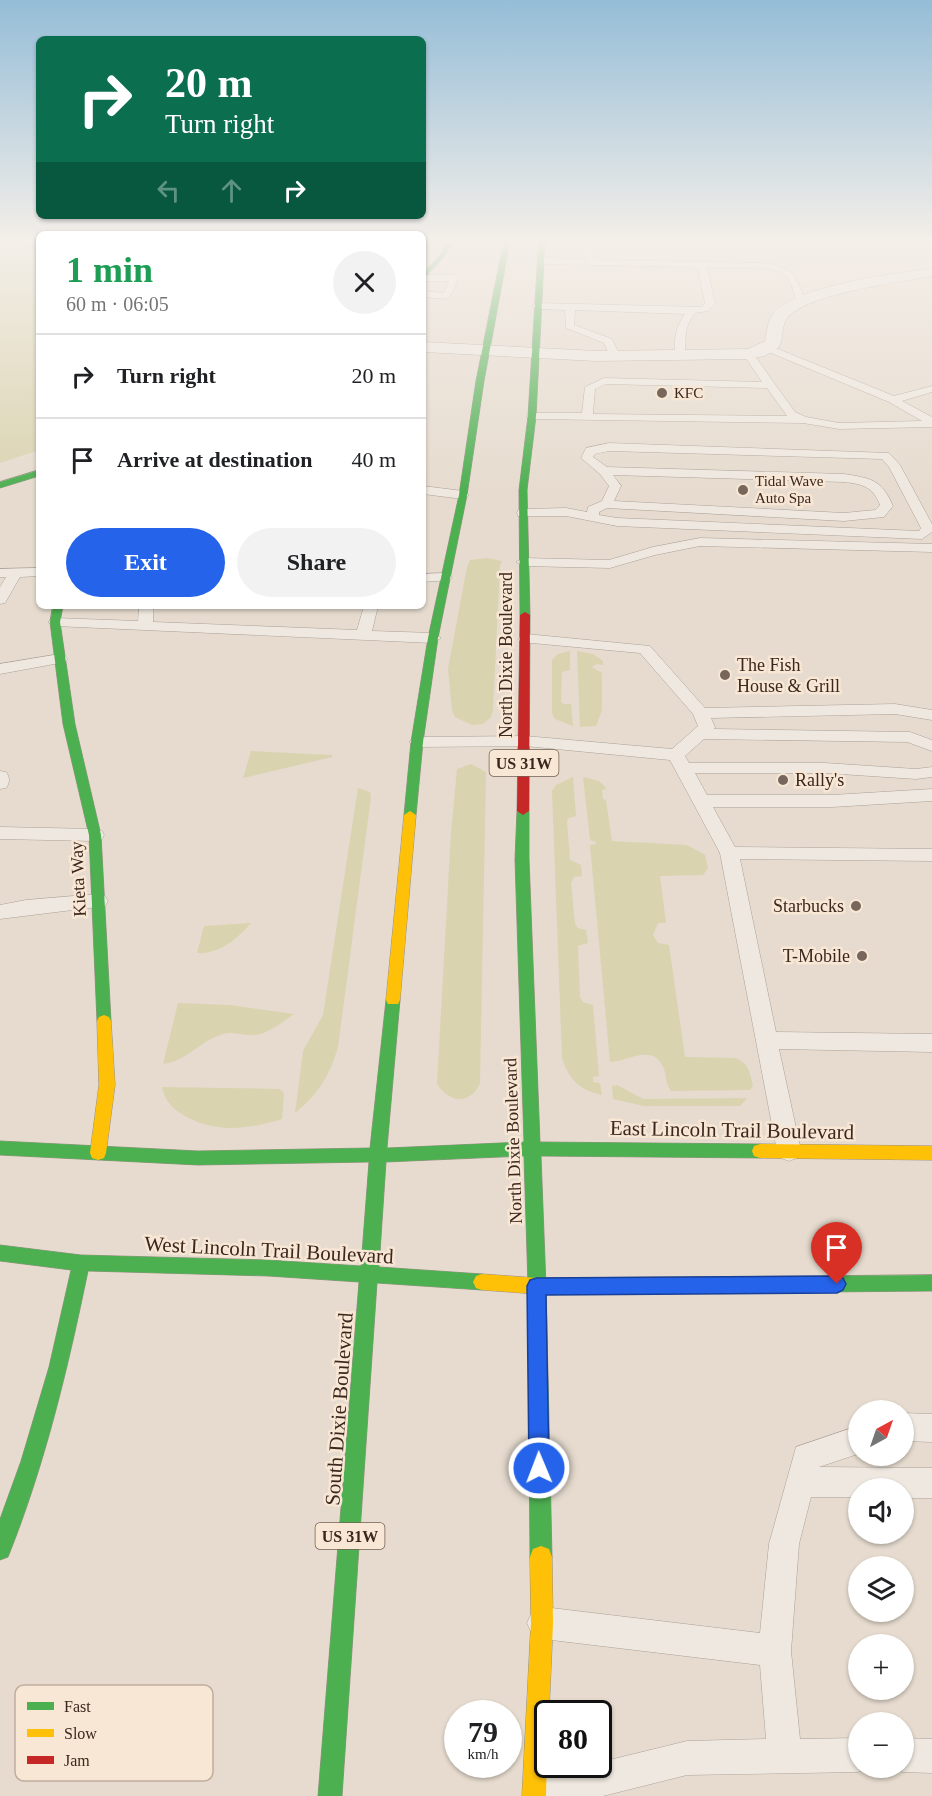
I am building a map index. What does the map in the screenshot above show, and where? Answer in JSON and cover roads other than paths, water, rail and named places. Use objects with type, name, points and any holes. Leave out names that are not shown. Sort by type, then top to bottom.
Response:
[{"type":"main road","name":"US 31W","points":[[369,1276],[378,1155],[417,742],[433,638],[464,495],[491,325]]},
{"type":"main road","name":"North Dixie Boulevard","points":[[537,325],[532,416],[526,441],[523,513],[526,639],[522,859],[537,1286]]},
{"type":"main road","points":[[0,484],[25,482],[36,475]]},
{"type":"main road","name":"Kieta Way","points":[[57,609],[55,622],[69,724],[95,835],[107,1085],[98,1153]]},
{"type":"main road","points":[[0,1148],[198,1158],[378,1155],[531,1149]]},
{"type":"main road","name":"East Lincoln Trail Boulevard","points":[[531,1149],[932,1153]]},
{"type":"main road","name":"West Lincoln Trail Boulevard","points":[[0,1252],[81,1263],[268,1268],[537,1286]]},
{"type":"main road","points":[[0,1549],[31,1461],[59,1367],[81,1263]]},
{"type":"main road","name":"South Dixie Boulevard","points":[[330,1796],[369,1276]]},
{"type":"main road","points":[[537,1286],[932,1283]]},
{"type":"main road","name":"US 31W","points":[[534,1796],[542,1623],[537,1286]]},
{"type":"street","points":[[426,347],[615,356],[748,354],[768,348],[773,343],[777,325]]},
{"type":"lane","points":[[569,325],[608,341],[615,356]]},
{"type":"lane","points":[[680,356],[678,337],[682,325]]},
{"type":"lane","points":[[768,348],[893,400],[932,423]]},
{"type":"lane","points":[[748,354],[791,414],[802,420]]},
{"type":"lane","points":[[587,417],[590,387],[604,381],[771,385]]},
{"type":"lane","points":[[893,400],[932,389]]},
{"type":"lane","points":[[532,416],[802,420],[838,426],[932,423]]},
{"type":"lane","points":[[523,513],[566,512],[617,522],[927,539],[928,530],[894,465],[885,456],[609,447],[590,451],[587,458],[604,471],[615,486],[605,504]]},
{"type":"lane","points":[[593,516],[593,510],[605,504],[844,517],[879,514],[887,506],[881,490],[871,482],[844,478],[604,471]]},
{"type":"lane","points":[[426,490],[464,495]]},
{"type":"lane","points":[[523,562],[610,564],[653,551],[700,542],[932,548]]},
{"type":"lane","points":[[0,600],[7,573],[36,572]]},
{"type":"lane","points":[[426,578],[446,577]]},
{"type":"lane","points":[[145,626],[146,609]]},
{"type":"lane","points":[[363,635],[370,609]]},
{"type":"lane","points":[[55,622],[433,638]]},
{"type":"lane","points":[[526,639],[645,649],[703,724],[910,737],[932,746]]},
{"type":"lane","points":[[0,669],[60,659]]},
{"type":"lane","points":[[703,724],[895,709],[932,716]]},
{"type":"lane","points":[[703,724],[914,727],[932,734]]},
{"type":"lane","points":[[679,762],[703,724]]},
{"type":"lane","points":[[417,742],[525,741],[679,762],[915,774],[932,772]]},
{"type":"lane","points":[[679,762],[729,853],[789,1151]]},
{"type":"lane","points":[[0,776],[0,784]]},
{"type":"lane","points":[[701,801],[831,801],[932,795]]},
{"type":"lane","points":[[0,833],[95,835]]},
{"type":"lane","points":[[729,853],[932,855]]},
{"type":"lane","points":[[0,912],[26,907],[98,901]]},
{"type":"lane","points":[[766,1040],[932,1042]]},
{"type":"lane","points":[[914,1427],[932,1428]]},
{"type":"lane","points":[[785,1757],[775,1651],[784,1544],[806,1457],[848,1443]]},
{"type":"lane","points":[[800,1482],[932,1483]]},
{"type":"lane","points":[[542,1623],[775,1651]]},
{"type":"lane","points":[[534,1796],[687,1758],[848,1755]]},
{"type":"lane","points":[[914,1755],[932,1756]]},
{"type":"place","name":"KFC","points":[[662,393]]},
{"type":"place","name":"Tidal Wave Auto Spa","points":[[743,490]]},
{"type":"place","name":"The Fish House & Grill","points":[[725,675]]},
{"type":"place","name":"Rally's","points":[[783,780]]},
{"type":"place","name":"Starbucks","points":[[856,906]]},
{"type":"place","name":"T-Mobile","points":[[862,956]]}]
